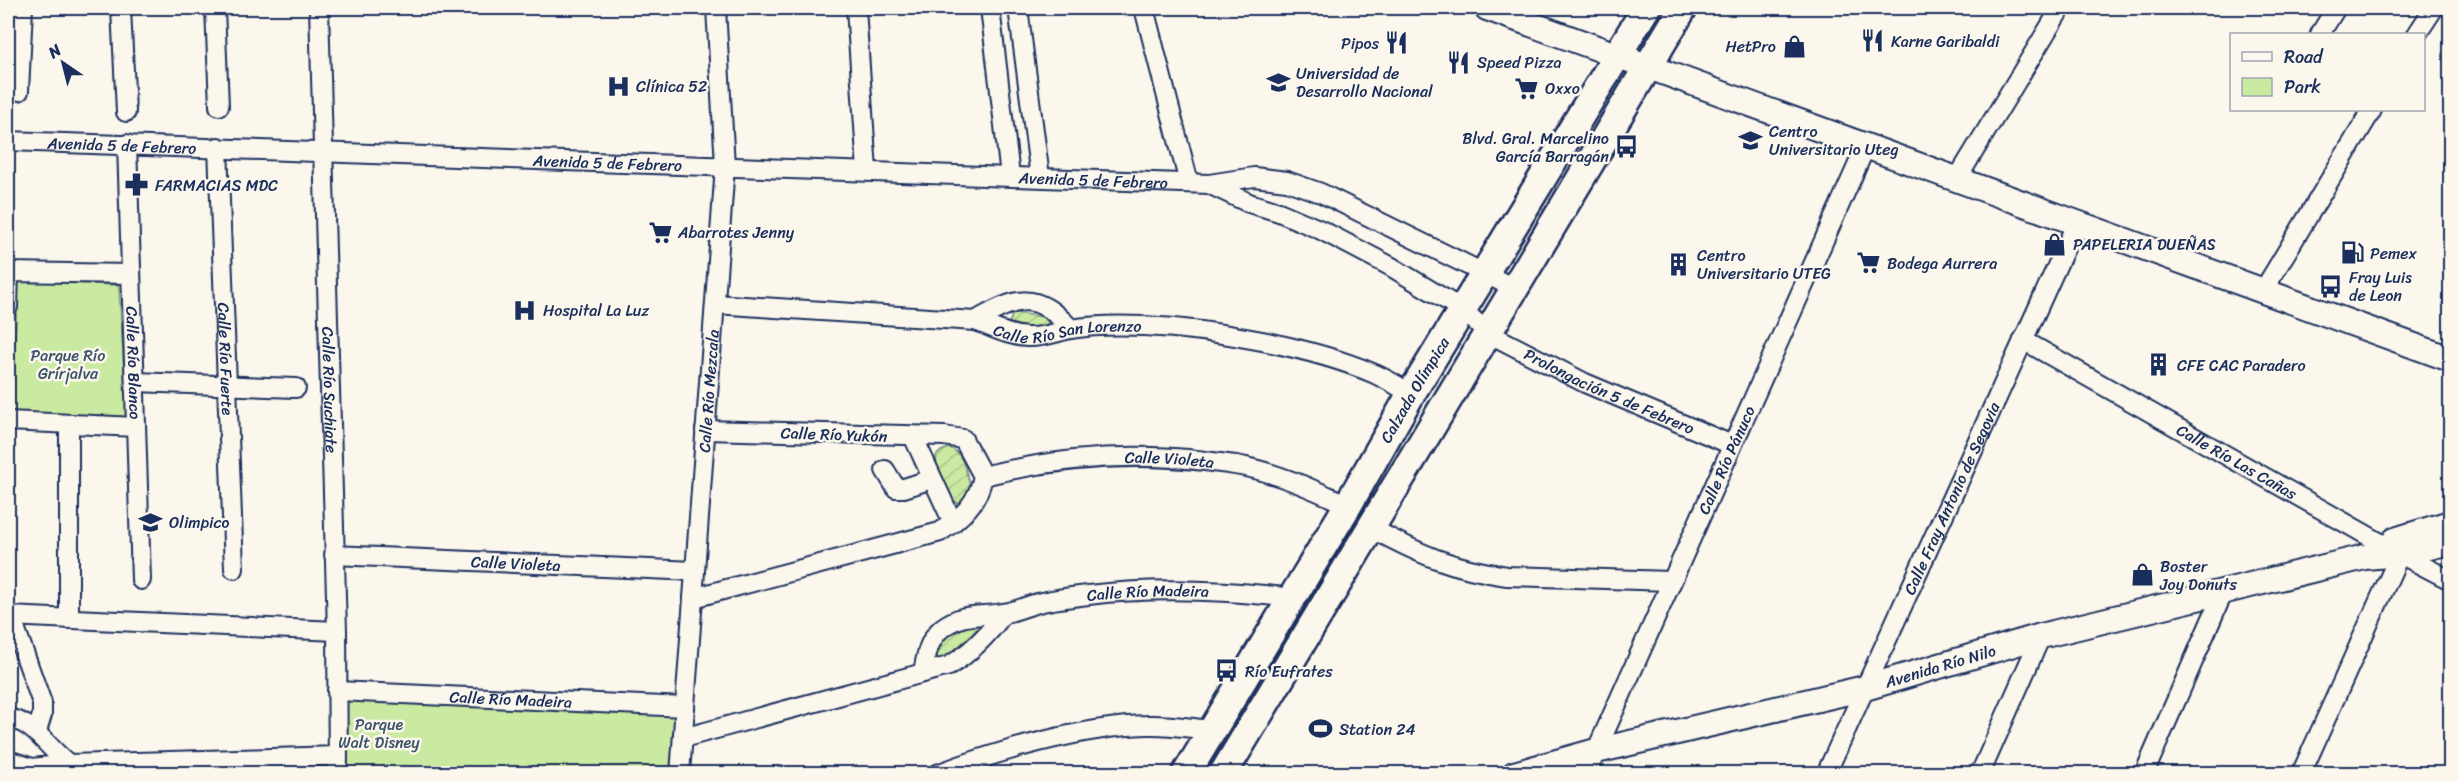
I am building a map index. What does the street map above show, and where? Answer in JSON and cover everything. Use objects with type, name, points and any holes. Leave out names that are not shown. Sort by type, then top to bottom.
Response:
[{"type":"main road","points":[[1487,8],[2451,359]]},
{"type":"main road","name":"Calzada Olímpica","points":[[1186,774],[1293,598],[1412,394],[1646,8]]},
{"type":"main road","name":"Calzada Olímpica","points":[[1223,774],[1683,8]]},
{"type":"main road","name":"Avenida Río Nilo","points":[[2383,552],[2451,523]]},
{"type":"main road","name":"Avenida Río Nilo","points":[[1514,774],[1596,752],[1865,688],[2041,636],[2383,552],[2451,542]]},
{"type":"street","points":[[19,91],[23,8]]},
{"type":"street","points":[[121,8],[126,112]]},
{"type":"street","points":[[215,8],[219,106]]},
{"type":"street","name":"Calle Río Suchiate","points":[[319,8],[337,631],[338,765]]},
{"type":"street","name":"Calle Río Mezcala","points":[[680,774],[725,166],[716,8]]},
{"type":"street","points":[[855,8],[867,171]]},
{"type":"street","points":[[990,8],[1010,176]]},
{"type":"street","points":[[1018,8],[1040,177]]},
{"type":"street","points":[[1144,8],[1189,183]]},
{"type":"street","points":[[1957,179],[2061,8]]},
{"type":"street","points":[[2321,33],[2336,8]]},
{"type":"street","points":[[2419,33],[2434,8]]},
{"type":"street","points":[[2263,291],[2372,111]]},
{"type":"street","name":"Avenida 5 de Febrero","points":[[8,141],[1209,184],[1254,177],[1287,182],[1321,193],[1514,288]]},
{"type":"street","name":"Calle Río Blanco","points":[[128,144],[141,580]]},
{"type":"street","name":"Calle Río Pánuco","points":[[1586,774],[1866,146]]},
{"type":"street","name":"Calle Río Fuerte","points":[[218,147],[234,569]]},
{"type":"street","name":"Avenida 5 de Febrero","points":[[1209,184],[1249,203],[1279,212],[1321,230],[1390,266],[1463,310],[1488,333]]},
{"type":"street","name":"Calle Fray Antonio de Segovia","points":[[1826,774],[2077,222]]},
{"type":"street","points":[[8,307],[9,272],[131,274]]},
{"type":"street","points":[[975,321],[1004,305],[1033,302],[1052,310],[1071,329]]},
{"type":"street","name":"Calle Río San Lorenzo","points":[[715,304],[975,321],[1005,333],[1027,337],[1048,336],[1071,329],[1144,326],[1206,332],[1326,357],[1376,374],[1412,394]]},
{"type":"street","name":"Prolongación 5 de Febrero","points":[[1488,333],[1585,383],[1732,445]]},
{"type":"street","name":"Calle Río Las Cañas","points":[[2023,340],[2383,552],[2451,580]]},
{"type":"street","points":[[135,382],[296,388]]},
{"type":"street","points":[[8,421],[136,426]]},
{"type":"street","points":[[69,424],[69,619]]},
{"type":"street","name":"Calle Río Yukón","points":[[705,430],[944,436],[963,439],[983,476]]},
{"type":"street","points":[[913,436],[952,523]]},
{"type":"street","name":"Calle Violeta","points":[[983,476],[1028,465],[1098,457],[1172,457],[1244,466],[1302,484],[1348,505]]},
{"type":"street","points":[[885,470],[896,488],[904,488],[932,479]]},
{"type":"street","points":[[693,598],[940,532],[976,498],[983,476]]},
{"type":"street","points":[[1371,528],[1436,560],[1484,573],[1507,576],[1671,581]]},
{"type":"street","points":[[2301,773],[2383,552]]},
{"type":"street","name":"Calle Violeta","points":[[334,555],[695,571]]},
{"type":"street","name":"Calle Río Madeira","points":[[923,673],[933,638],[948,624],[966,615],[1004,613],[1038,603],[1090,595],[1158,591],[1239,592],[1293,598]]},
{"type":"street","points":[[2144,774],[2223,593]]},
{"type":"street","points":[[682,738],[949,666],[969,654],[1004,613]]},
{"type":"street","points":[[37,731],[42,715],[42,703],[9,616],[337,631]]},
{"type":"street","points":[[1980,774],[2041,636]]},
{"type":"street","name":"Calle Río Madeira","points":[[337,691],[685,707]]},
{"type":"street","points":[[8,718],[23,722],[37,731],[46,744],[69,764]]},
{"type":"street","points":[[937,774],[973,767],[1055,739],[1126,727],[1147,725],[1211,730]]},
{"type":"street","points":[[8,760],[32,768],[69,764],[338,765]]},
{"type":"green space","name":"Parque Río Grírjalva","points":[[18,281],[119,285],[127,422],[11,417]]},
{"type":"green space","points":[[1017,313],[1048,319],[1046,331],[1008,327],[1012,315]]},
{"type":"green space","points":[[949,448],[954,450],[961,459],[971,489],[965,501],[958,503],[949,499],[936,462],[936,456]]},
{"type":"green space","points":[[977,622],[986,624],[953,657],[941,660],[936,656],[936,648],[945,637]]},
{"type":"green space","name":"Parque Walt Disney","points":[[337,691],[685,707],[680,773],[338,773]]},
{"type":"place","name":"Karne Garibaldi","points":[[1873,41]]},
{"type":"place","name":"Pipos","points":[[1397,43]]},
{"type":"place","name":"HetPro","points":[[1794,46]]},
{"type":"place","name":"Speed Pizza","points":[[1459,62]]},
{"type":"place","name":"Universidad de Desarrollo Nacional","points":[[1278,82]]},
{"type":"place","name":"Clínica 52","points":[[618,86]]},
{"type":"place","name":"Oxxo","points":[[1527,88]]},
{"type":"place","name":"Centro Universitario Uteg","points":[[1751,140]]},
{"type":"place","name":"Blvd. Gral. Marcelino García Barragán","points":[[1627,147]]},
{"type":"place","name":"FARMACIAS MDC","points":[[137,185]]},
{"type":"place","name":"Abarrotes Jenny","points":[[660,232]]},
{"type":"place","name":"PAPELERIA DUEÑAS","points":[[2055,244]]},
{"type":"place","name":"Pemex","points":[[2352,253]]},
{"type":"place","name":"Bodega Aurrera","points":[[1869,263]]},
{"type":"place","name":"Centro Universitario UTEG","points":[[1679,264]]},
{"type":"place","name":"Fray Luis de Leon","points":[[2331,286]]},
{"type":"place","name":"Hospital La Luz","points":[[525,310]]},
{"type":"place","name":"CFE CAC Paradero","points":[[2159,365]]},
{"type":"place","name":"Olimpico","points":[[151,522]]},
{"type":"place","name":"Boster Joy Donuts","points":[[2142,575]]},
{"type":"place","name":"Río Eufrates","points":[[1227,671]]},
{"type":"place","name":"Station 24","points":[[1321,729]]}]
